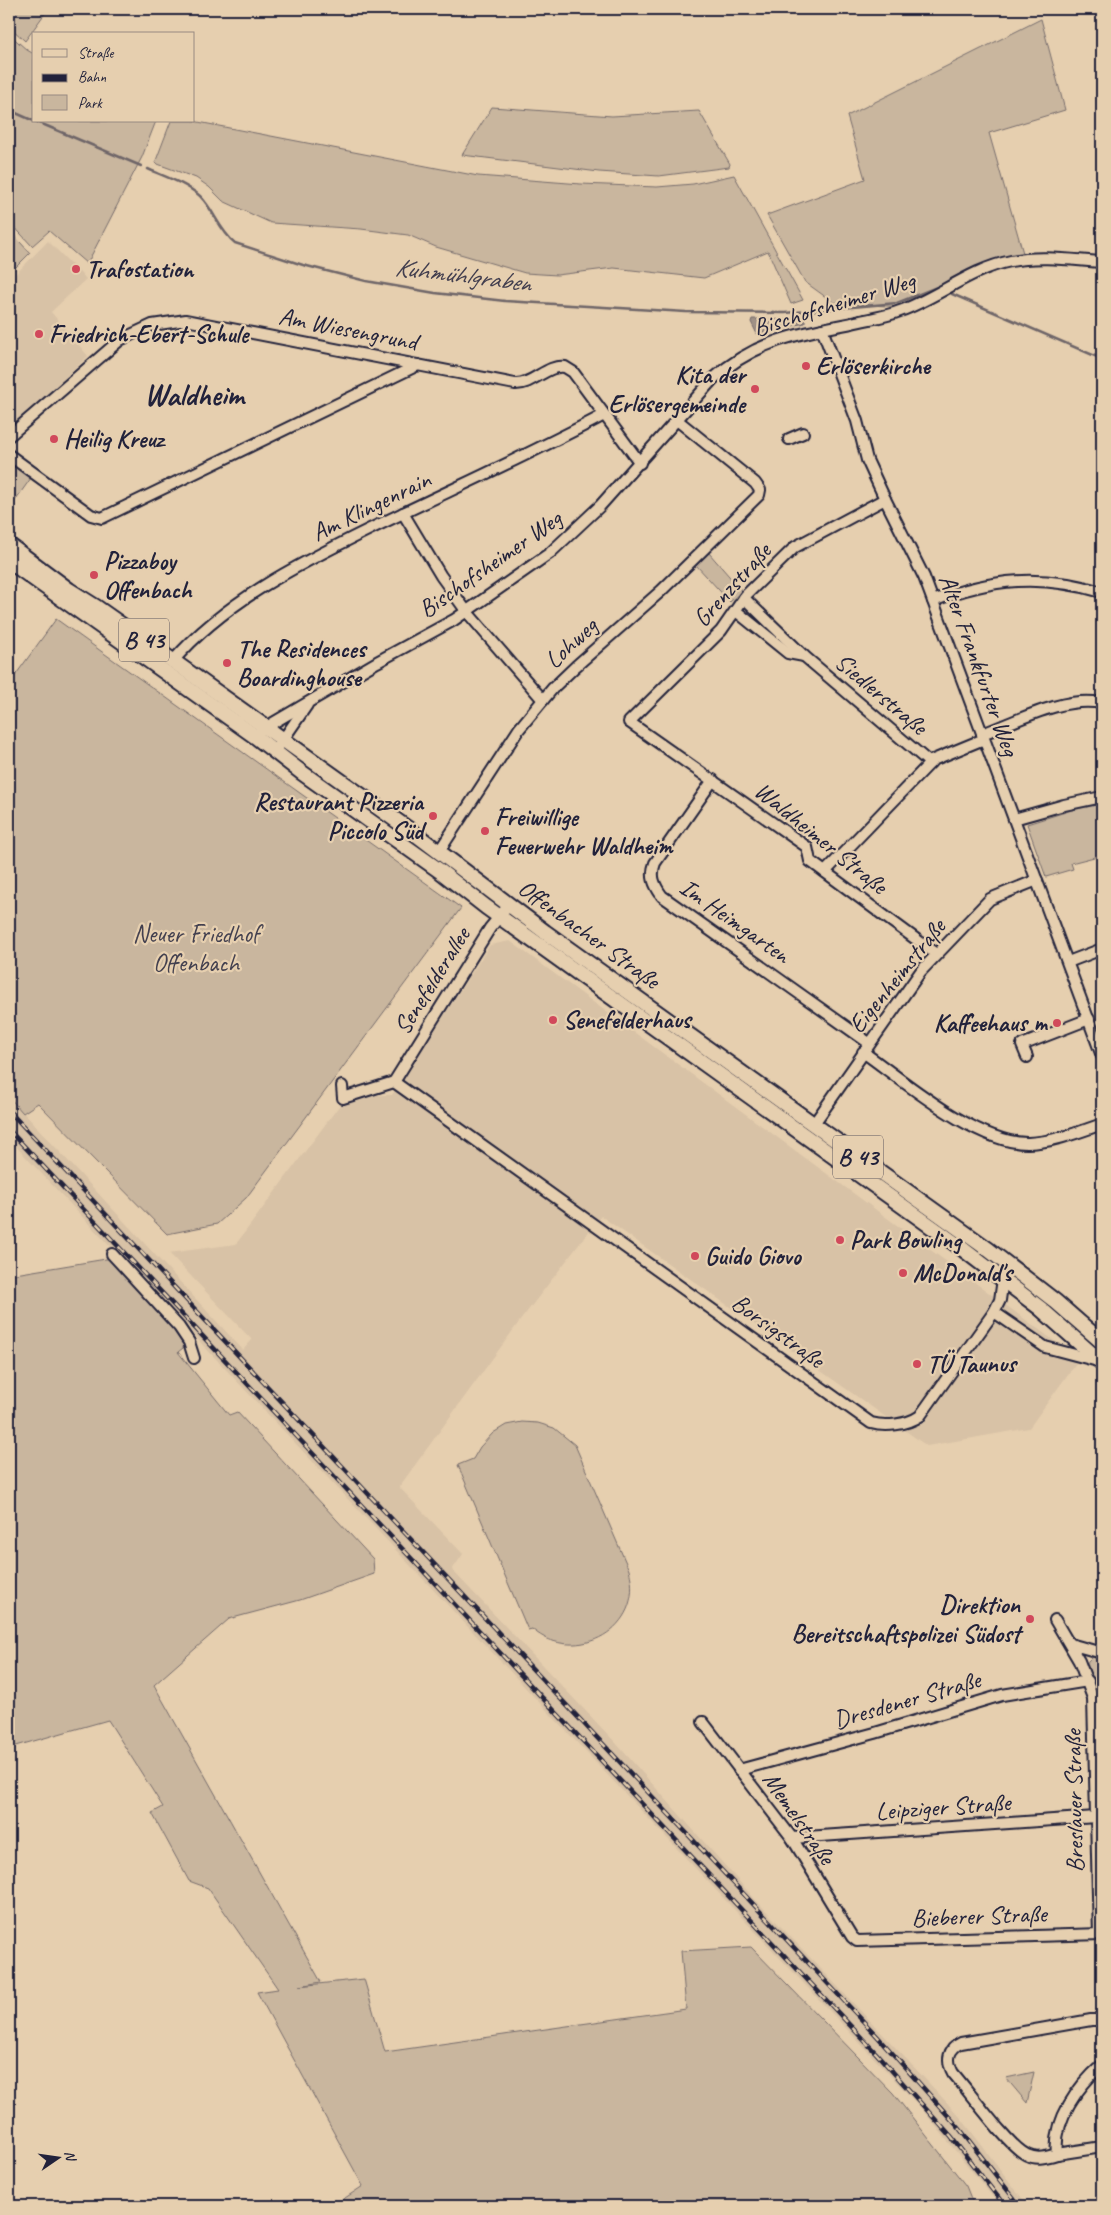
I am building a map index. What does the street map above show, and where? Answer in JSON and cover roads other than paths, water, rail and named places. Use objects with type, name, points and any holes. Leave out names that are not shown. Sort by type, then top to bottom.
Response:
[{"type":"main road","name":"B 43","points":[[10,551],[96,607],[173,661],[279,746],[438,853]]},
{"type":"main road","points":[[10,551],[260,732]]},
{"type":"main road","name":"Offenbacher Straße","points":[[279,746],[291,764],[1003,1279],[1048,1314],[1102,1363]]},
{"type":"main road","name":"Offenbacher Straße","points":[[438,853],[1012,1268],[1055,1301],[1102,1342]]},
{"type":"street","name":"Bischofsheimer Weg","points":[[260,732],[467,612],[550,553],[580,526],[640,463],[713,379],[733,362],[772,342],[896,313],[974,273],[1009,261],[1042,258],[1102,262]]},
{"type":"street","name":"Am Wiesengrund","points":[[9,436],[113,346],[140,330],[169,321],[186,320],[206,322],[519,384],[526,383],[554,368],[565,367],[573,372],[604,415]]},
{"type":"street","name":"Alter Frankfurter Weg","points":[[822,329],[858,422],[865,455],[919,565],[933,601],[1102,1056]]},
{"type":"street","points":[[9,455],[91,515],[102,518],[418,365]]},
{"type":"street","points":[[604,415],[640,463]]},
{"type":"street","name":"Am Klingenrain","points":[[173,661],[216,620],[243,600],[315,557],[403,513],[545,447],[604,415]]},
{"type":"street","name":"Lohweg","points":[[438,853],[519,729],[543,700],[576,666],[662,591],[757,498],[760,490],[755,483],[677,420]]},
{"type":"street","points":[[789,439],[803,433]]},
{"type":"street","name":"Grenzstraße","points":[[630,722],[721,631],[744,598],[795,547],[885,499]]},
{"type":"street","points":[[403,513],[441,576],[467,612],[543,700]]},
{"type":"street","points":[[933,601],[977,586],[1017,581],[1059,583],[1102,592]]},
{"type":"street","name":"Siedlerstraße","points":[[744,598],[804,656],[930,763]]},
{"type":"street","name":"Siedlerstraße","points":[[736,610],[788,653],[804,656]]},
{"type":"street","points":[[825,872],[938,756],[983,736],[1062,706],[1082,702],[1101,703],[1102,700]]},
{"type":"street","name":"Bischofsheimer Weg","points":[[279,746],[308,704]]},
{"type":"street","name":"Waldheimer Straße","points":[[630,722],[807,847],[810,861],[936,954]]},
{"type":"street","name":"Im Heimgarten","points":[[713,780],[655,863],[653,878],[658,891],[869,1043]]},
{"type":"street","points":[[1014,820],[1064,804],[1102,797]]},
{"type":"street","name":"Eigenheimstraße","points":[[813,1125],[869,1043],[921,971],[936,954],[990,899],[1037,880]]},
{"type":"street","name":"Senefelderallee","points":[[394,1082],[499,916],[509,905]]},
{"type":"street","points":[[1068,962],[1102,949]]},
{"type":"street","points":[[1027,1057],[1022,1045],[1089,1019]]},
{"type":"street","points":[[863,1052],[960,1120],[1000,1138],[1035,1143],[1057,1139],[1102,1124]]},
{"type":"street","points":[[342,1086],[343,1098],[394,1082]]},
{"type":"street","name":"Borsigstraße","points":[[394,1082],[870,1423],[877,1425],[909,1422],[920,1416],[994,1312],[1000,1300],[1003,1279]]},
{"type":"street","points":[[112,1254],[179,1327],[189,1342],[194,1358]]},
{"type":"street","points":[[994,1312],[1045,1347],[1102,1363]]},
{"type":"street","name":"Breslauer Straße","points":[[1055,1620],[1098,1696],[1096,1818],[1101,1934]]},
{"type":"street","points":[[1070,1644],[1102,1653]]},
{"type":"street","name":"Dresdener Straße","points":[[739,1770],[875,1733],[1002,1695],[1088,1681]]},
{"type":"street","name":"Memelstraße","points":[[703,1722],[792,1838],[852,1937],[857,1941]]},
{"type":"street","name":"Leipziger Straße","points":[[792,1838],[1096,1818]]},
{"type":"street","name":"Bieberer Straße","points":[[857,1941],[1101,1934]]},
{"type":"street","points":[[1102,2020],[1091,2020],[967,2042],[954,2047],[949,2055],[949,2063],[953,2073],[1019,2150],[1027,2155],[1038,2158],[1102,2147]]},
{"type":"street","points":[[1057,2154],[1058,2131],[1068,2107],[1080,2088],[1102,2065]]},
{"type":"waterway","name":"Kuhmühlgraben","points":[[9,110],[32,120]]},
{"type":"waterway","name":"Kuhmühlgraben","points":[[37,122],[141,166]]},
{"type":"waterway","name":"Kuhmühlgraben","points":[[148,169],[182,184],[200,196],[229,238],[235,243],[303,265],[366,281],[435,293],[505,301],[686,312],[785,313],[897,303],[937,287]]},
{"type":"waterway","name":"Kuhmühlgraben","points":[[952,294],[1102,359]]},
{"type":"railway","points":[[9,1111],[877,2036],[959,2128],[1020,2206]]},
{"type":"railway","points":[[9,1130],[876,2053],[951,2137],[1005,2206]]},
{"type":"place","name":"Trafostation","points":[[76,269]]},
{"type":"place","name":"Friedrich-Ebert-Schule","points":[[39,334]]},
{"type":"place","name":"Erlöserkirche","points":[[806,366]]},
{"type":"place","name":"Kita der Erlösergemeinde","points":[[755,389]]},
{"type":"place","name":"Heilig Kreuz","points":[[54,439]]},
{"type":"place","name":"Pizzaboy Offenbach","points":[[94,575]]},
{"type":"place","name":"The Residences Boardinghouse","points":[[227,663]]},
{"type":"place","name":"Restaurant Pizzeria Piccolo Süd","points":[[433,816]]},
{"type":"place","name":"Freiwillige Feuerwehr Waldheim","points":[[485,831]]},
{"type":"place","name":"Senefelderhaus","points":[[553,1020]]},
{"type":"place","name":"Kaffeehaus m","points":[[1057,1023]]},
{"type":"place","name":"Park Bowling","points":[[840,1240]]},
{"type":"place","name":"Guido Giovo","points":[[695,1256]]},
{"type":"place","name":"McDonald's","points":[[903,1273]]},
{"type":"place","name":"TÜ Taunus","points":[[917,1364]]},
{"type":"place","name":"Direktion Bereitschaftspolizei Südost","points":[[1030,1619]]},
{"type":"district","name":"Waldheim","points":[[194,395]]},
{"type":"park label","name":"Neuer Friedhof Offenbach","points":[[196,948]]}]
